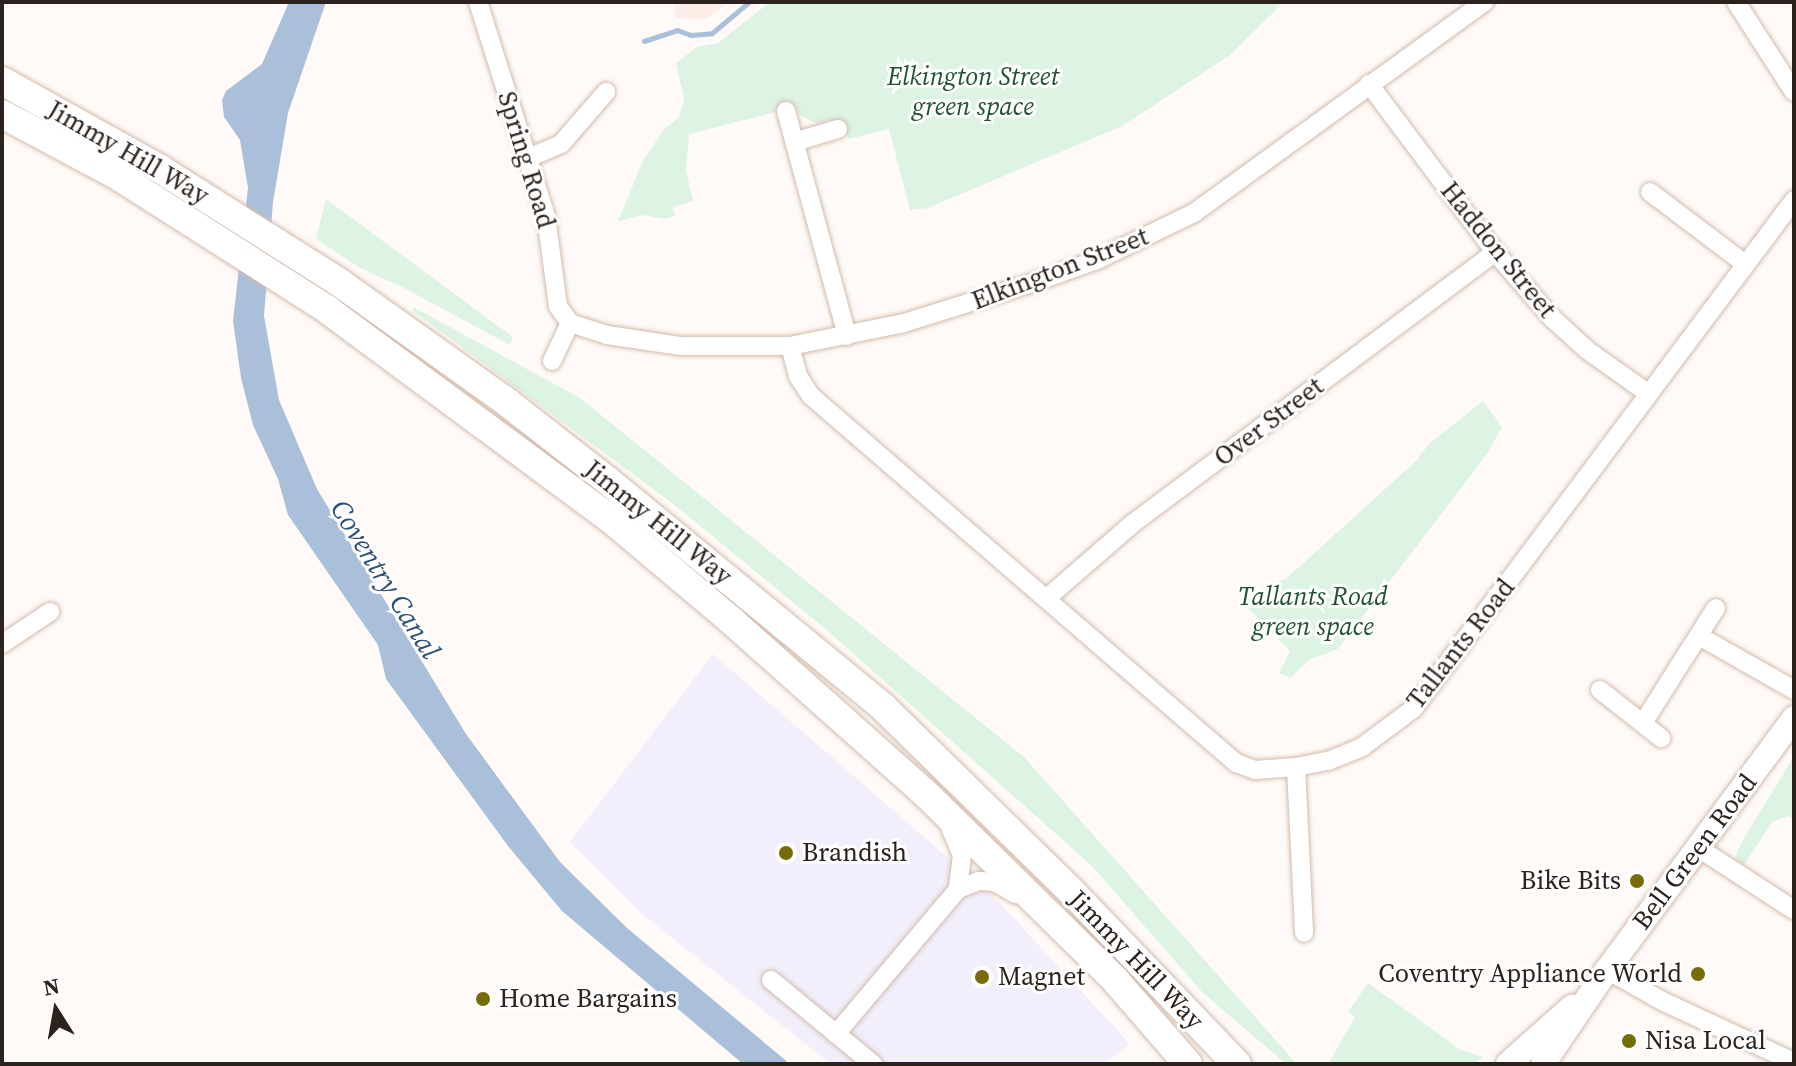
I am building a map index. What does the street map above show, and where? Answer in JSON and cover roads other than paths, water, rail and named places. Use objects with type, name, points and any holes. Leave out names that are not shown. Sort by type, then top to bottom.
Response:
[{"type":"highway","name":"Jimmy Hill Way","points":[[2,81],[295,253],[508,403],[884,708],[1070,890],[1237,1064]]},
{"type":"highway","name":"Jimmy Hill Way","points":[[2,114],[118,176],[297,290],[447,395],[612,520],[745,632],[924,792],[1101,966],[1188,1064]]},
{"type":"main road","name":"Bell Green Road","points":[[1543,1064],[1602,978],[1794,718]]},
{"type":"main road","name":"Bell Green Road","points":[[1508,1064],[1602,978]]},
{"type":"street","name":"Spring Road","points":[[478,2],[546,216],[558,306],[570,323]]},
{"type":"street","name":"Elkington Street","points":[[570,323],[607,335],[681,346],[790,346],[847,336],[941,312],[1097,260],[1194,213],[1484,2]]},
{"type":"street","points":[[1736,2],[1794,92]]},
{"type":"street","name":"Haddon Street","points":[[1369,84],[1495,252],[1552,318],[1587,350],[1649,394]]},
{"type":"street","points":[[528,158],[561,144],[606,92]]},
{"type":"street","points":[[786,111],[847,336]]},
{"type":"street","points":[[794,142],[838,129]]},
{"type":"street","points":[[1650,192],[1744,263]]},
{"type":"street","name":"Tallants Road","points":[[790,346],[798,376],[811,396],[1236,763],[1255,770],[1296,767],[1328,761],[1362,747],[1413,709],[1794,200]]},
{"type":"street","name":"Over Street","points":[[1047,598],[1132,524],[1495,252]]},
{"type":"street","points":[[552,361],[570,323]]},
{"type":"street","points":[[1643,723],[1716,608]]},
{"type":"street","points":[[2,644],[50,612]]},
{"type":"street","points":[[1699,636],[1794,690]]},
{"type":"street","points":[[1600,690],[1661,738]]},
{"type":"street","points":[[1296,767],[1304,933]]},
{"type":"street","name":"Jimmy Hill Way","points":[[924,792],[956,835],[962,855],[958,889],[979,881],[994,882],[1009,888],[1101,966]]},
{"type":"street","points":[[1700,849],[1794,910]]},
{"type":"street","points":[[836,1034],[958,889]]},
{"type":"street","points":[[1602,978],[1662,1001],[1794,1062]]},
{"type":"street","points":[[771,980],[873,1064]]},
{"type":"water","points":[[289,2],[326,2],[288,113],[273,202],[264,316],[279,400],[317,489],[466,734],[560,862],[627,928],[790,1064],[743,1064],[562,911],[508,846],[386,679],[378,645],[288,515],[278,479],[253,425],[241,378],[233,321],[248,188],[240,140],[224,117],[222,100],[226,91],[262,64]]},
{"type":"waterway","points":[[644,41],[677,30],[691,35],[712,33],[749,2]]},
{"type":"place","name":"Brandish","points":[[786,853]]},
{"type":"place","name":"Bike Bits","points":[[1637,881]]},
{"type":"place","name":"Coventry Appliance World","points":[[1698,974]]},
{"type":"place","name":"Magnet","points":[[982,977]]},
{"type":"place","name":"Home Bargains","points":[[483,999]]},
{"type":"place","name":"Nisa Local","points":[[1629,1041]]},
{"type":"park label","name":"Elkington Street green space","points":[[973,92]]},
{"type":"park label","name":"Tallants Road green space","points":[[1313,612]]},
{"type":"water label","name":"Coventry Canal","points":[[386,579]]}]
